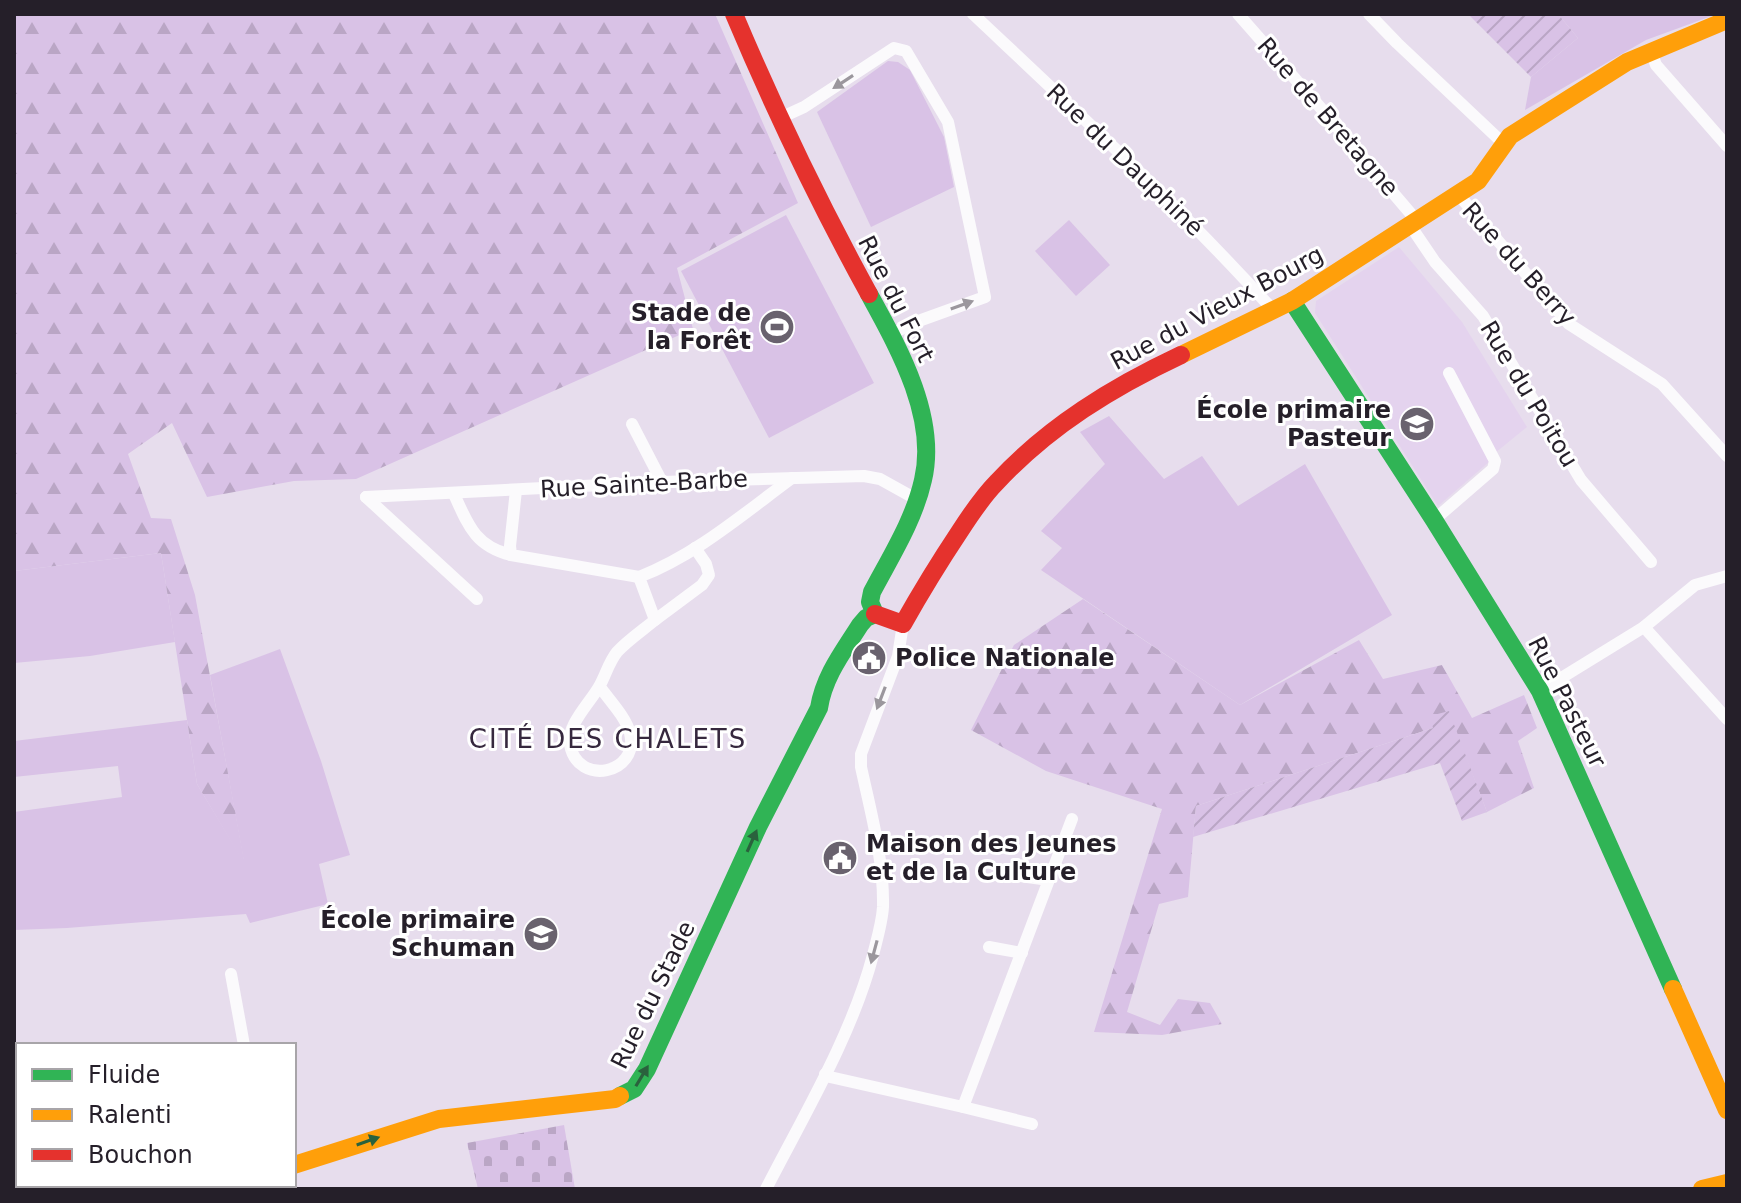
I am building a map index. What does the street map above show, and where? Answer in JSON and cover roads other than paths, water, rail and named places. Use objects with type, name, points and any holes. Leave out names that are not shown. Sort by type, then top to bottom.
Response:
[{"type":"street","name":"Rue du Fort","points":[[734,14],[780,118],[890,335],[916,393],[924,432],[925,469],[916,499],[872,592],[870,602],[875,614]]},
{"type":"street","name":"Rue du Dauphiné","points":[[973,14],[1212,245],[1273,310]]},
{"type":"street","name":"Rue de Bretagne","points":[[1238,14],[1329,117],[1413,223]]},
{"type":"street","points":[[1369,14],[1504,144]]},
{"type":"street","name":"Rue du Vieux Bourg","points":[[903,624],[932,573],[995,483],[1068,419],[1137,376],[1292,301],[1478,181],[1510,136],[1615,69],[1635,57],[1727,20]]},
{"type":"street","points":[[780,118],[804,107],[894,48],[906,51],[948,122],[985,297],[913,323],[890,335]]},
{"type":"street","points":[[1651,51],[1656,65],[1727,146]]},
{"type":"street","name":"Rue du Berry","points":[[1458,194],[1569,324],[1662,384],[1727,456]]},
{"type":"street","name":"Rue du Poitou","points":[[1413,223],[1435,262],[1483,316],[1581,480],[1651,562]]},
{"type":"street","name":"Rue Pasteur","points":[[1292,301],[1540,691],[1727,1110]]},
{"type":"street","points":[[1434,520],[1493,469],[1495,461],[1449,373]]},
{"type":"street","points":[[632,424],[662,482]]},
{"type":"street","name":"Rue Sainte-Barbe","points":[[477,599],[366,497],[662,482],[864,476],[880,479],[916,499]]},
{"type":"street","points":[[454,494],[467,524],[480,541],[498,551],[639,577],[676,561],[792,478]]},
{"type":"street","points":[[511,555],[516,490]]},
{"type":"street","points":[[600,687],[624,719],[630,732],[631,746],[625,760],[613,770],[598,772],[584,766],[573,754],[569,743],[572,731],[618,651],[702,585],[709,575],[706,564],[695,548]]},
{"type":"street","points":[[1540,691],[1644,627],[1695,585],[1727,576]]},
{"type":"street","points":[[639,577],[655,620]]},
{"type":"street","points":[[766,1189],[858,1003],[870,969],[883,911],[881,862],[861,754],[898,656],[903,624],[875,614]]},
{"type":"street","name":"Rue du Stade","points":[[296,1164],[439,1119],[615,1099],[634,1089],[647,1069],[758,827],[819,708],[829,673],[860,625],[875,614]]},
{"type":"street","points":[[1644,627],[1727,719]]},
{"type":"street","points":[[963,1107],[1072,819]]},
{"type":"street","points":[[1013,875],[1049,880]]},
{"type":"street","points":[[989,947],[1022,953]]},
{"type":"street","points":[[231,974],[244,1043]]},
{"type":"street","points":[[825,1074],[1032,1124]]},
{"type":"street","points":[[1702,1189],[1727,1183]]},
{"type":"place","name":"Stade de la Forêt","points":[[777,327]]},
{"type":"place","name":"École primaire Pasteur","points":[[1417,424]]},
{"type":"place","name":"Police Nationale","points":[[869,658]]},
{"type":"place","name":"Maison des Jeunes et de la Culture","points":[[840,858]]},
{"type":"place","name":"École primaire Schuman","points":[[541,934]]},
{"type":"district","name":"CITÉ DES CHALETS","points":[[608,739]]}]
